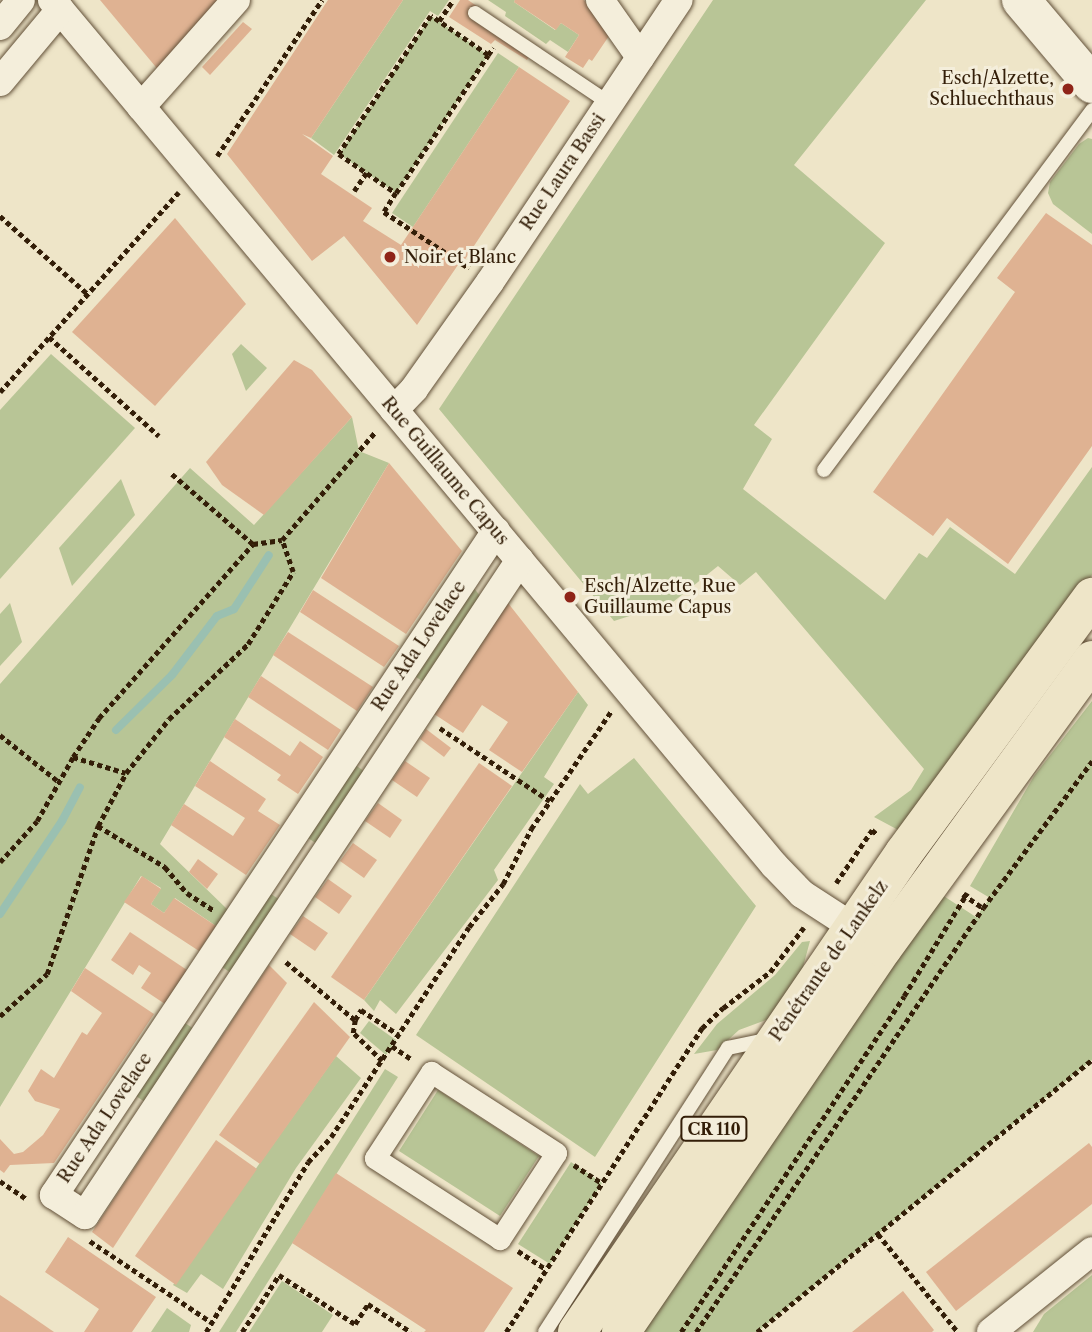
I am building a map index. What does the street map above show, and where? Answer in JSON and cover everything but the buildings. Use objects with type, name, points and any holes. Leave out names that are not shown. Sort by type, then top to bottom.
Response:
[{"type":"main road","points":[[1021,0],[1091,88]]},
{"type":"main road","name":"Pénétrante de Lankelz","points":[[621,1332],[783,1091],[868,937],[1092,597]]},
{"type":"main road","name":"Pénétrante de Lankelz","points":[[577,1332],[775,1038],[868,937],[1092,660]]},
{"type":"street","points":[[0,26],[22,0]]},
{"type":"street","points":[[141,107],[236,0]]},
{"type":"street","points":[[600,0],[640,57]]},
{"type":"street","name":"Rue Laura Bassi","points":[[394,410],[414,389],[489,282],[679,0]]},
{"type":"street","points":[[0,82],[56,5]]},
{"type":"street","name":"Rue Guillaume Capus","points":[[56,5],[774,865],[802,894],[868,937]]},
{"type":"street","name":"Rue Ada Lovelace","points":[[495,531],[54,1195],[85,1215],[520,561]]},
{"type":"street","points":[[431,1072],[556,1153],[500,1239],[375,1158],[431,1072]]},
{"type":"street","points":[[998,1330],[1092,1251]]},
{"type":"lane","points":[[475,13],[609,103]]},
{"type":"lane","points":[[824,470],[1091,88]]},
{"type":"lane","points":[[545,1332],[728,1048],[775,1038]]},
{"type":"path","points":[[0,392],[199,177],[322,0]]},
{"type":"path","points":[[439,22],[453,0]]},
{"type":"path","points":[[396,193],[339,154],[431,16],[488,55],[384,212],[489,282]]},
{"type":"path","points":[[354,191],[366,173]]},
{"type":"path","points":[[0,216],[88,294]]},
{"type":"path","points":[[49,337],[159,436]]},
{"type":"path","points":[[0,862],[37,821],[73,757],[99,718],[253,544],[282,540],[394,410]]},
{"type":"path","points":[[172,474],[253,544]]},
{"type":"path","points":[[0,1016],[47,974],[98,826],[127,773],[169,719],[248,644],[293,572],[282,540]]},
{"type":"path","points":[[206,1332],[308,1162],[331,1138],[469,927],[503,884],[531,829],[626,688]]},
{"type":"path","points":[[418,714],[550,801]]},
{"type":"path","points":[[0,735],[59,782]]},
{"type":"path","points":[[73,757],[127,773]]},
{"type":"path","points":[[696,1332],[982,908],[1092,761]]},
{"type":"path","points":[[98,826],[165,867],[187,893],[234,924]]},
{"type":"path","points":[[681,1332],[904,996],[970,886]]},
{"type":"path","points":[[264,945],[355,1020]]},
{"type":"path","points":[[382,1061],[353,1033],[355,1020],[361,1010],[399,1035]]},
{"type":"path","points":[[757,1332],[1092,1060]]},
{"type":"path","points":[[556,1153],[602,1183]]},
{"type":"path","points":[[0,1181],[29,1200]]},
{"type":"path","points":[[878,1234],[958,1332]]},
{"type":"path","points":[[80,1235],[211,1322]]},
{"type":"path","points":[[500,1239],[546,1269]]},
{"type":"path","points":[[242,1332],[279,1275],[355,1324],[368,1304],[411,1332]]},
{"type":"green space","points":[[403,0],[449,0],[438,16],[430,11],[334,155],[311,138]]},
{"type":"green space","points":[[488,0],[515,0],[514,2],[555,30],[561,23],[579,35],[568,52],[550,40],[546,44],[505,16],[506,12]]},
{"type":"green space","points":[[713,0],[926,0],[794,165],[885,243],[754,425],[772,439],[743,489],[885,600],[919,553],[927,558],[950,527],[1015,574],[1092,467],[1092,575],[902,832],[874,817],[911,790],[924,769],[756,572],[740,585],[718,566],[673,602],[614,621],[439,409]]},
{"type":"green space","points":[[431,16],[488,55],[396,193],[339,154]]},
{"type":"green space","points":[[498,53],[519,67],[413,227],[392,213]]},
{"type":"green space","points":[[1088,138],[1092,139],[1092,234],[1053,204],[1048,193],[1050,182],[1079,144]]},
{"type":"green space","points":[[241,344],[267,368],[246,391],[232,354]]},
{"type":"green space","points":[[51,354],[135,428],[0,579],[0,410]]},
{"type":"green space","points":[[352,417],[359,451],[389,463],[160,844],[228,910],[216,926],[175,898],[164,913],[151,904],[161,888],[141,876],[0,1107],[0,684],[190,468],[254,525]]},
{"type":"green space","points":[[121,479],[135,515],[72,586],[59,548]]},
{"type":"green space","points":[[470,583],[484,601],[428,685],[410,673]]},
{"type":"green space","points":[[10,603],[22,642],[0,666],[0,614]]},
{"type":"green space","points":[[578,692],[588,705],[544,777],[554,784],[494,870],[498,880],[396,1014],[380,1000],[374,1011],[364,1000]]},
{"type":"green space","points":[[1092,701],[1092,1060],[757,1332],[640,1332],[939,893],[976,917],[990,898],[970,886],[1034,776]]},
{"type":"green space","points":[[634,758],[756,906],[595,1157],[416,1035],[580,784],[588,794]]},
{"type":"green space","points":[[351,762],[368,774],[320,846],[302,834]]},
{"type":"green space","points":[[265,890],[283,902],[234,975],[216,963]]},
{"type":"green space","points":[[810,941],[800,978],[771,1018],[739,1030],[717,1050],[694,1054],[717,1024],[775,975],[802,942]]},
{"type":"green space","points":[[179,1019],[197,1031],[148,1104],[130,1092]]},
{"type":"green space","points":[[369,1021],[396,1040],[386,1055],[360,1033]]},
{"type":"green space","points":[[336,1056],[361,1078],[296,1168],[223,1289],[201,1274],[187,1293],[173,1285]]},
{"type":"green space","points":[[385,1069],[398,1077],[236,1332],[219,1332]]},
{"type":"green space","points":[[438,1090],[539,1156],[500,1216],[399,1151]]},
{"type":"green space","points":[[571,1162],[602,1183],[550,1264],[518,1244]]},
{"type":"green space","points":[[1092,1275],[1092,1332],[1033,1332],[1044,1314]]},
{"type":"green space","points":[[282,1281],[333,1315],[322,1332],[249,1332]]},
{"type":"green space","points":[[167,1308],[191,1325],[189,1332],[151,1332]]},
{"type":"waterway","points":[[116,730],[172,675],[217,616],[234,609],[269,555]]},
{"type":"waterway","points":[[0,914],[62,821],[80,787]]},
{"type":"place","name":"Esch/Alzette, Schluechthaus","points":[[1068,89]]},
{"type":"place","name":"Noir et Blanc","points":[[390,257]]},
{"type":"place","name":"Esch/Alzette, Rue Guillaume Capus","points":[[570,597]]}]
